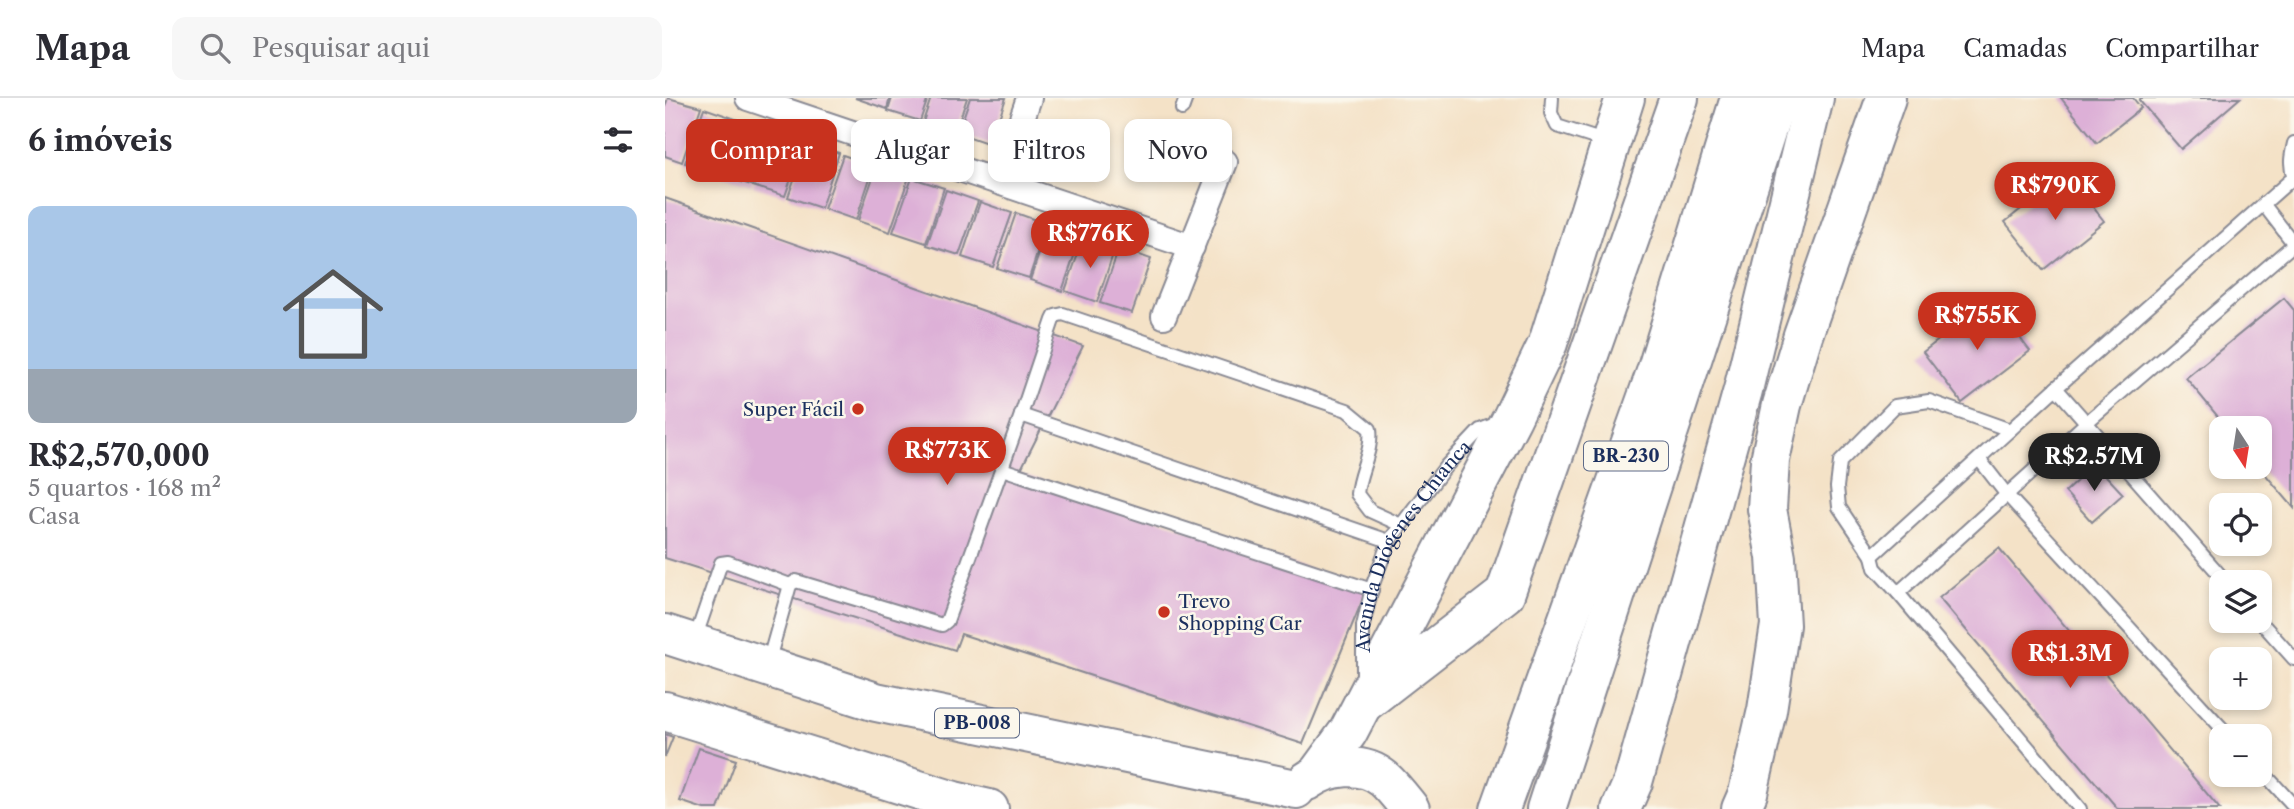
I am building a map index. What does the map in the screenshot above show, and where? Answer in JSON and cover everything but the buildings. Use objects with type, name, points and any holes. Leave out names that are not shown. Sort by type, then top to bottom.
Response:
[{"type":"main road","name":"Avenida Diógenes Chianca","points":[[1299,790],[1348,732],[1512,418],[1548,343],[1625,98]]},
{"type":"main road","points":[[1363,704],[1505,594],[1679,98]]},
{"type":"main road","name":"BR-230","points":[[1500,809],[1656,372],[1740,98]]},
{"type":"main road","name":"BR-230","points":[[1546,809],[1777,98]]},
{"type":"main road","points":[[1621,809],[1638,764],[1743,390],[1814,98]]},
{"type":"main road","points":[[1741,809],[1748,793],[1767,710],[1780,625],[1776,557],[1766,509],[1770,460],[1782,405],[1803,335],[1886,98]]},
{"type":"main road","name":"PB-008","points":[[679,638],[876,702],[1299,790],[1341,767],[1364,768],[1383,778],[1410,809]]},
{"type":"main road","points":[[665,711],[989,809]]},
{"type":"street","points":[[748,98],[988,178]]},
{"type":"street","points":[[1022,119],[1029,98]]},
{"type":"street","points":[[1000,182],[1192,247]]},
{"type":"street","points":[[1164,316],[1217,182]]},
{"type":"lane","points":[[1552,98],[1551,113],[1557,126],[1611,143]]},
{"type":"lane","points":[[1872,556],[2056,388],[2294,178],[2290,158],[2294,143]]},
{"type":"lane","points":[[1898,593],[2086,423],[2294,244],[2264,205]]},
{"type":"lane","points":[[767,667],[790,585],[796,581],[945,624],[1053,320],[1055,316],[1063,314],[1347,410],[1370,429],[1372,444],[1358,478],[1357,494],[1370,511],[1401,525]]},
{"type":"lane","points":[[2056,388],[2216,570]]},
{"type":"lane","points":[[2010,430],[1929,401],[1895,406],[1840,462],[1836,487],[1839,507],[1872,556],[1875,568],[2080,809]]},
{"type":"lane","points":[[1021,415],[1389,541]]},
{"type":"lane","name":"Avenida Diógenes Chianca","points":[[1363,704],[1363,626],[1389,541],[1446,467],[1479,430],[1512,418]]},
{"type":"lane","points":[[1979,459],[2007,495],[2218,724]]},
{"type":"lane","points":[[1002,469],[1372,590]]},
{"type":"lane","points":[[679,638],[721,563],[728,562],[790,585]]},
{"type":"lane","points":[[2271,633],[2294,659]]},
{"type":"lane","points":[[2272,782],[2294,806]]},
{"type":"place","name":"Super Fácil","points":[[858,409]]},
{"type":"place","name":"Trevo Shopping Car","points":[[1164,612]]}]
